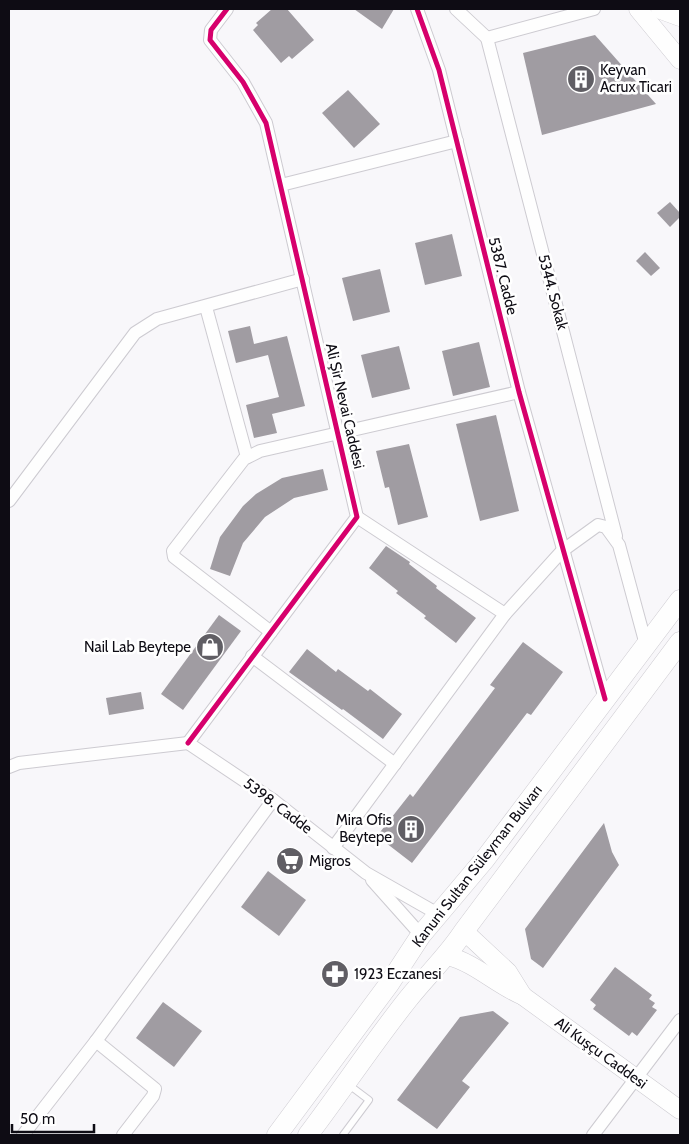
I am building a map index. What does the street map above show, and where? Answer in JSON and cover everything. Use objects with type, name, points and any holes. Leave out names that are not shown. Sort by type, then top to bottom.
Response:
[{"type":"main road","points":[[661,9],[680,16]]},
{"type":"main road","name":"Kanuni Sultan Süleyman Bulvarı","points":[[278,1135],[384,991],[422,935],[485,859],[680,600]]},
{"type":"main road","name":"Kanuni Sultan Süleyman Bulvarı","points":[[308,1135],[408,998],[448,956],[464,931],[680,642]]},
{"type":"main road","points":[[438,914],[464,931]]},
{"type":"main road","points":[[422,935],[435,950],[448,956]]},
{"type":"street","name":"Ali Şir Nevai Caddesi","points":[[227,9],[211,30],[210,40],[243,82],[266,123],[357,517]]},
{"type":"street","name":"5387. Cadde","points":[[417,9],[440,70],[519,392],[604,699]]},
{"type":"street","points":[[456,9],[487,38],[594,9]]},
{"type":"street","points":[[638,9],[680,60]]},
{"type":"street","points":[[661,9],[680,25]]},
{"type":"street","name":"5344. Sokak","points":[[487,38],[646,645]]},
{"type":"street","points":[[281,185],[457,141]]},
{"type":"street","points":[[9,501],[135,333],[157,319],[303,279]]},
{"type":"street","points":[[206,307],[247,457]]},
{"type":"street","points":[[271,632],[174,557],[173,551],[237,466],[247,457],[260,451],[519,392]]},
{"type":"street","points":[[9,768],[19,764],[188,743],[357,517],[504,614]]},
{"type":"street","points":[[333,848],[504,614],[562,551],[598,525],[606,527],[619,546]]},
{"type":"street","points":[[252,656],[395,764]]},
{"type":"street","name":"5398. Cadde","points":[[188,743],[273,800],[366,873],[438,914]]},
{"type":"street","points":[[24,1135],[96,1041],[273,800]]},
{"type":"street","name":"5398. Cadde","points":[[366,873],[422,935]]},
{"type":"street","name":"Ali Kuşçu Caddesi","points":[[464,931],[508,972],[523,996]]},
{"type":"street","name":"Ali Kuşçu Caddesi","points":[[448,956],[464,962],[508,990],[523,996],[680,1110]]},
{"type":"street","points":[[593,1135],[680,1020]]},
{"type":"street","points":[[96,1041],[155,1089],[153,1096],[123,1135]]},
{"type":"lane","points":[[343,1135],[369,1100],[346,1083]]},
{"type":"building","points":[[272,9],[287,9],[314,40],[292,59],[289,56],[281,63],[253,30],[258,25],[256,23]]},
{"type":"building","points":[[354,9],[394,9],[382,29]]},
{"type":"building","name":"Keyvan Acrux Ticari","points":[[595,35],[656,104],[542,135],[523,53]]},
{"type":"building","points":[[348,90],[380,124],[354,148],[322,113]]},
{"type":"building","points":[[670,202],[680,213],[680,217],[670,227],[657,213]]},
{"type":"building","points":[[452,234],[462,276],[425,285],[415,243]]},
{"type":"building","points":[[645,252],[660,268],[651,276],[636,261]]},
{"type":"building","points":[[380,269],[390,312],[353,321],[342,278]]},
{"type":"building","points":[[250,326],[254,344],[287,336],[305,406],[272,414],[277,433],[254,438],[246,405],[279,397],[268,355],[236,363],[228,331]]},
{"type":"building","points":[[479,342],[490,387],[453,396],[442,351]]},
{"type":"building","points":[[399,346],[410,389],[372,398],[361,355]]},
{"type":"building","points":[[496,415],[519,511],[480,521],[456,424]]},
{"type":"building","points":[[409,444],[428,517],[398,525],[389,487],[385,488],[376,451]]},
{"type":"building","points":[[323,469],[328,490],[294,498],[265,517],[243,543],[230,576],[210,569],[220,537],[243,506],[256,494],[282,478]]},
{"type":"building","points":[[386,546],[410,562],[409,564],[437,586],[436,588],[476,618],[456,643],[424,618],[426,616],[396,593],[398,591],[369,568]]},
{"type":"building","points":[[219,615],[241,631],[183,710],[161,694]]},
{"type":"building","points":[[523,642],[563,672],[531,715],[527,713],[412,863],[377,836],[410,794],[413,797],[495,688],[490,685]]},
{"type":"building","points":[[307,649],[336,672],[338,669],[368,691],[370,689],[402,714],[383,739],[289,672]]},
{"type":"building","points":[[141,692],[144,709],[109,715],[106,698]]},
{"type":"building","points":[[604,823],[612,852],[619,865],[543,968],[531,959],[525,929]]},
{"type":"building","points":[[268,871],[306,900],[279,936],[241,907]]},
{"type":"building","points":[[615,967],[652,995],[649,999],[655,1003],[652,1007],[657,1010],[637,1036],[632,1032],[629,1036],[593,1009],[596,1005],[590,1000]]},
{"type":"building","points":[[163,1002],[202,1031],[174,1067],[136,1038]]},
{"type":"building","points":[[493,1011],[509,1023],[462,1081],[470,1087],[437,1129],[397,1100],[460,1017]]},
{"type":"cycle path","points":[[188,743],[357,517],[266,123],[243,82],[210,40],[211,30],[227,9]]},
{"type":"cycle path","points":[[417,9],[439,70],[519,392],[605,699]]},
{"type":"place","name":"Keyvan Acrux Ticari","points":[[581,79]]},
{"type":"place","name":"Nail Lab Beytepe","points":[[210,647]]},
{"type":"place","name":"Mira Ofis Beytepe","points":[[411,829]]},
{"type":"place","name":"Migros","points":[[290,861]]},
{"type":"place","name":"1923 Eczanesi","points":[[335,974]]}]
